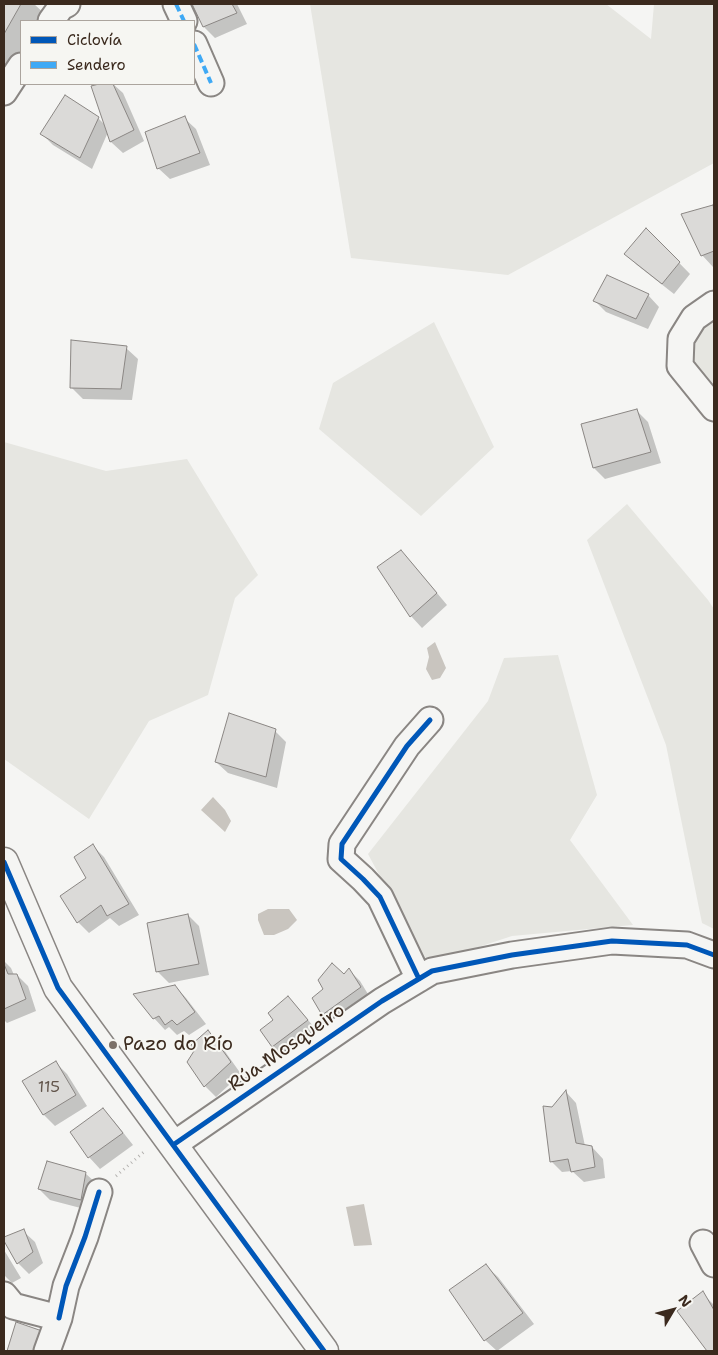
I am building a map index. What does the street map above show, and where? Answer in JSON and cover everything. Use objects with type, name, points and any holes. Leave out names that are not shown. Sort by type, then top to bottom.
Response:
[{"type":"street","points":[[52,20],[61,7],[67,4]]},
{"type":"street","points":[[176,4],[184,20]]},
{"type":"street","points":[[195,46],[212,83]]},
{"type":"street","points":[[4,92],[20,68]]},
{"type":"street","points":[[714,304],[694,318],[681,339],[680,366],[714,408]]},
{"type":"street","points":[[419,979],[380,897],[341,859],[342,844],[407,746],[430,720]]},
{"type":"street","points":[[4,862],[58,988],[324,1351]]},
{"type":"street","name":"Rúa Mosqueiro","points":[[169,1140],[382,1001],[432,971],[494,959],[612,941],[687,945],[714,955]]},
{"type":"street","points":[[47,1351],[59,1318],[66,1286],[85,1237],[99,1192]]},
{"type":"street","points":[[4,1296],[13,1306],[59,1318]]},
{"type":"path","points":[[99,1192],[133,1161],[169,1140]]},
{"type":"shaded area","points":[[310,4],[606,4],[651,39],[654,4],[714,4],[714,163],[508,275],[351,258]]},
{"type":"shaded area","points":[[714,316],[714,389],[694,365],[692,345],[699,327]]},
{"type":"shaded area","points":[[434,322],[494,447],[421,516],[319,429],[333,383]]},
{"type":"shaded area","points":[[4,442],[106,471],[187,459],[258,575],[235,598],[208,695],[149,721],[89,819],[4,759]]},
{"type":"shaded area","points":[[627,504],[714,609],[714,929],[702,923],[666,745],[587,540]]},
{"type":"shaded area","points":[[435,642],[446,668],[440,678],[432,680],[426,669],[429,657],[427,648]]},
{"type":"shaded area","points":[[558,655],[597,795],[570,840],[633,925],[512,936],[427,964],[368,854],[488,701],[504,658]]},
{"type":"shaded area","points":[[213,797],[225,810],[231,821],[225,832],[201,810]]},
{"type":"shaded area","points":[[268,909],[289,909],[297,920],[288,929],[274,935],[264,935],[258,920],[258,914]]},
{"type":"shaded area","points":[[364,1204],[372,1245],[354,1246],[346,1207]]},
{"type":"building","points":[[4,4],[21,4],[4,34]]},
{"type":"building","points":[[192,4],[232,4],[237,13],[203,27]]},
{"type":"building","points":[[113,85],[134,130],[110,142],[91,86]]},
{"type":"building","points":[[65,95],[99,117],[80,158],[40,134]]},
{"type":"building","points":[[185,116],[200,153],[157,169],[145,132]]},
{"type":"building","points":[[713,205],[714,251],[701,256],[681,214]]},
{"type":"building","points":[[646,228],[680,262],[662,284],[624,254]]},
{"type":"building","points":[[607,275],[649,294],[636,319],[593,301]]},
{"type":"building","points":[[71,340],[127,346],[121,389],[70,388]]},
{"type":"building","points":[[637,409],[651,452],[593,468],[581,424]]},
{"type":"building","points":[[401,550],[437,593],[410,617],[377,567]]},
{"type":"building","points":[[229,713],[276,729],[266,777],[215,762]]},
{"type":"building","points":[[93,844],[129,904],[107,916],[101,905],[77,923],[60,896],[86,878],[74,857]]},
{"type":"building","points":[[188,914],[199,964],[156,972],[147,923]]},
{"type":"building","points":[[332,963],[344,974],[349,968],[361,987],[322,1015],[312,998],[323,989],[318,980]]},
{"type":"building","points":[[4,964],[8,974],[17,974],[26,999],[4,1009]]},
{"type":"building","points":[[175,985],[195,1012],[177,1025],[172,1020],[165,1025],[159,1016],[153,1019],[133,994]]},
{"type":"building","points":[[288,996],[308,1020],[272,1047],[260,1030],[273,1020],[268,1013]]},
{"type":"building","points":[[208,1030],[231,1062],[204,1087],[187,1062],[194,1051],[191,1045]]},
{"type":"building","points":[[56,1061],[76,1095],[43,1115],[22,1081]]},
{"type":"building","points":[[566,1090],[576,1143],[592,1146],[595,1167],[571,1172],[568,1159],[550,1162],[543,1106],[552,1107]]},
{"type":"building","points":[[103,1108],[123,1133],[88,1158],[70,1132]]},
{"type":"building","points":[[47,1161],[86,1172],[81,1200],[38,1189]]},
{"type":"building","points":[[24,1229],[33,1252],[17,1264],[4,1241],[4,1237]]},
{"type":"building","points":[[486,1264],[523,1313],[484,1341],[449,1290]]},
{"type":"building","points":[[703,1291],[714,1310],[714,1351],[707,1351],[677,1311]]},
{"type":"building","points":[[16,1322],[45,1332],[38,1351],[7,1351]]},
{"type":"marked path","points":[[176,4],[184,20]]},
{"type":"marked path","points":[[195,46],[211,83]]},
{"type":"cycle path","points":[[419,979],[380,897],[341,859],[342,844],[407,746],[430,720]]},
{"type":"cycle path","points":[[4,862],[58,988],[324,1351]]},
{"type":"cycle path","points":[[173,1145],[382,1001],[432,971],[512,955],[612,941],[687,945],[714,955]]},
{"type":"cycle path","points":[[59,1318],[66,1286],[85,1237],[99,1192]]},
{"type":"place","name":"Pazo do Río","points":[[113,1045]]}]
